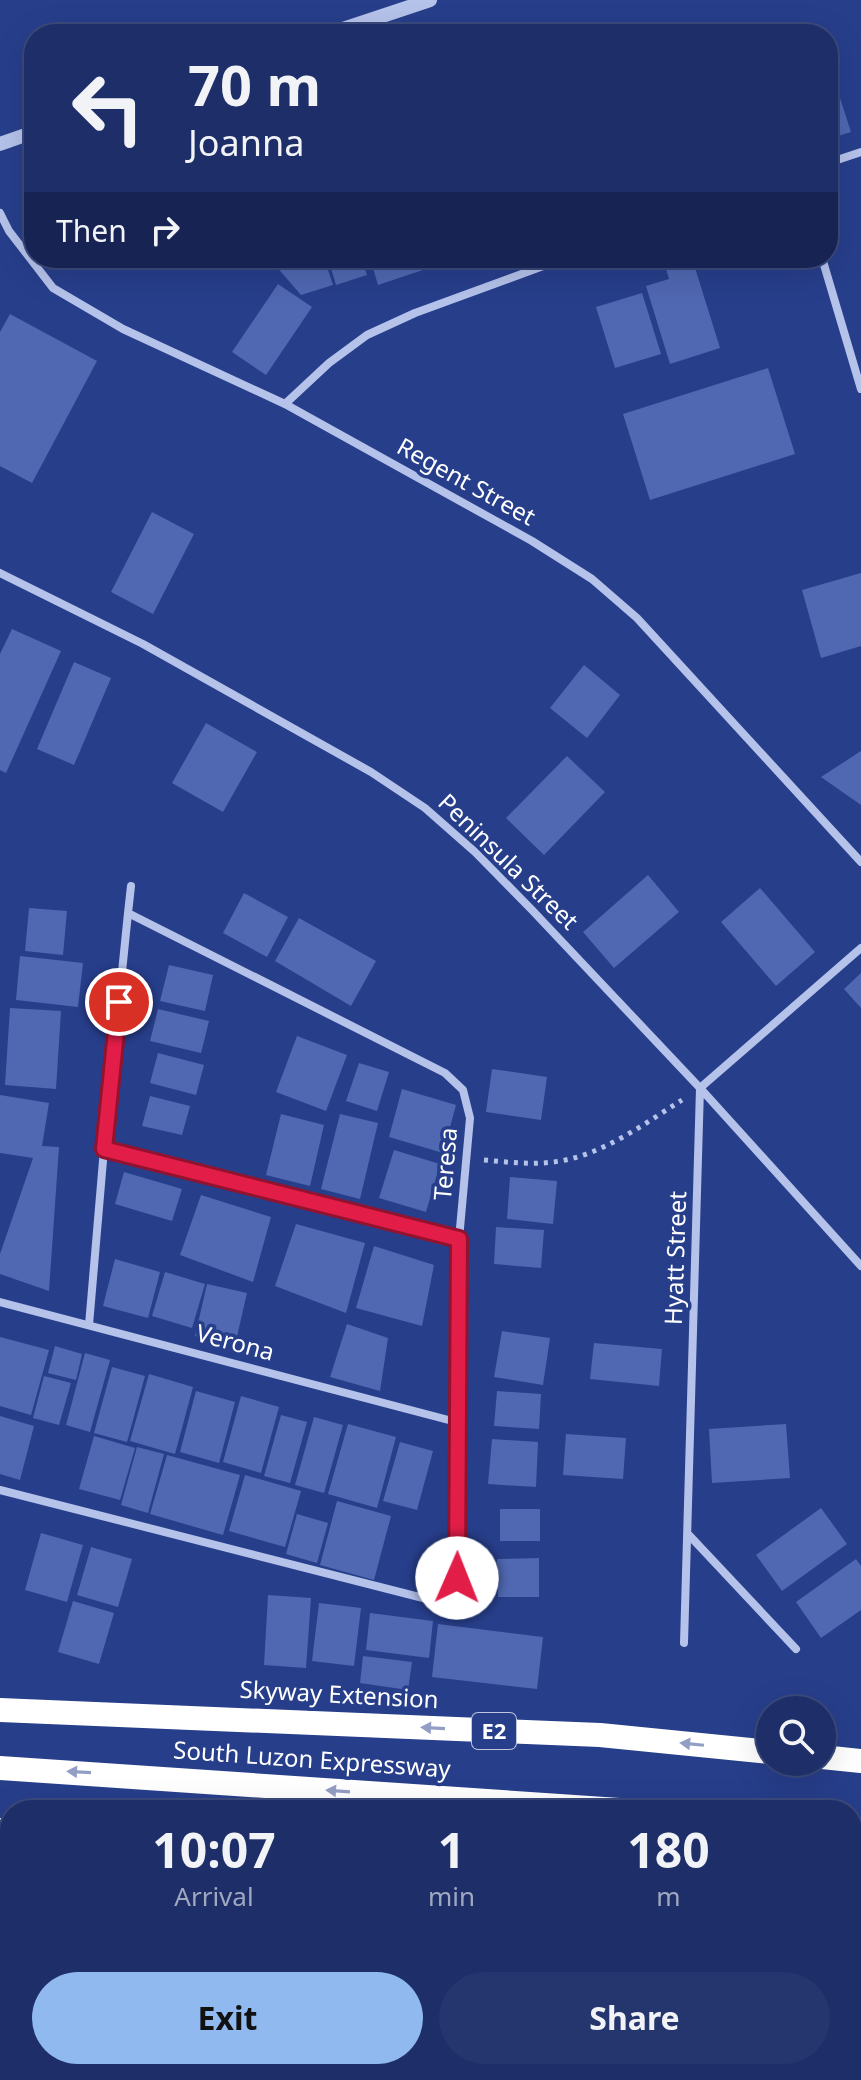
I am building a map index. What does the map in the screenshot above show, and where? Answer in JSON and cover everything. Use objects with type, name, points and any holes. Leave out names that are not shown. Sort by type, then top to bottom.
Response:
[{"type":"highway","name":"Skyway Extension","points":[[0,1710],[600,1735],[756,1751]]},
{"type":"highway","points":[[836,1758],[861,1761]]},
{"type":"highway","name":"South Luzon Expressway","points":[[0,1768],[472,1800]]},
{"type":"street","points":[[358,24],[430,0]]},
{"type":"street","points":[[0,144],[24,136]]},
{"type":"street","points":[[838,160],[861,152]]},
{"type":"street","name":"Regent Street","points":[[0,213],[24,250]]},
{"type":"street","name":"Regent Street","points":[[38,268],[53,288],[123,329],[285,404],[532,541],[592,579],[637,618],[861,862]]},
{"type":"street","points":[[285,404],[329,363],[367,335],[415,313],[538,268]]},
{"type":"street","points":[[825,268],[861,389]]},
{"type":"street","name":"Peninsula Street","points":[[0,573],[143,644],[371,772],[425,808],[475,852],[532,910],[700,1088],[861,1266]]},
{"type":"street","points":[[89,1325],[131,886]]},
{"type":"street","name":"Teresa","points":[[0,1490],[427,1599],[448,1596],[457,1578],[459,1239],[470,1118],[463,1090],[445,1073],[128,913]]},
{"type":"street","points":[[700,1088],[861,948]]},
{"type":"street","name":"Hyatt Street","points":[[684,1643],[700,1088]]},
{"type":"street","points":[[104,1149],[459,1239]]},
{"type":"street","name":"Verona","points":[[0,1302],[460,1423]]},
{"type":"street","points":[[688,1534],[796,1649]]},
{"type":"path","points":[[468,1158],[556,1162],[590,1152],[631,1132],[700,1088]]},
{"type":"building","points":[[838,92],[851,132],[838,136]]},
{"type":"building","points":[[278,268],[327,268],[333,285],[301,295]]},
{"type":"building","points":[[331,268],[365,268],[367,275],[336,285]]},
{"type":"building","points":[[373,268],[426,268],[426,269],[378,285]]},
{"type":"building","points":[[666,268],[695,268],[720,348],[670,364],[646,286],[669,279]]},
{"type":"building","points":[[278,284],[312,307],[266,375],[232,352]]},
{"type":"building","points":[[642,293],[661,354],[615,368],[596,307]]},
{"type":"building","points":[[10,314],[97,361],[32,483],[0,466],[0,332]]},
{"type":"building","points":[[768,368],[795,454],[650,500],[623,414]]},
{"type":"building","points":[[152,512],[194,534],[153,614],[111,592]]},
{"type":"building","points":[[861,573],[861,646],[821,658],[802,590]]},
{"type":"building","points":[[12,629],[61,651],[6,773],[0,770],[0,654]]},
{"type":"building","points":[[74,662],[111,678],[74,765],[37,749]]},
{"type":"building","points":[[584,665],[620,695],[587,738],[550,708]]},
{"type":"building","points":[[206,723],[257,752],[223,812],[172,783]]},
{"type":"building","points":[[861,751],[861,805],[821,777]]},
{"type":"building","points":[[567,756],[605,792],[544,855],[506,818]]},
{"type":"building","points":[[648,875],[679,912],[614,968],[583,932]]},
{"type":"building","points":[[760,888],[815,952],[776,986],[721,922]]},
{"type":"building","points":[[244,893],[288,917],[267,957],[223,933]]},
{"type":"building","points":[[29,908],[67,911],[63,955],[25,951]]},
{"type":"building","points":[[299,918],[376,961],[351,1006],[275,961]]},
{"type":"building","points":[[20,956],[83,963],[78,1007],[16,1000]]},
{"type":"building","points":[[169,965],[213,975],[205,1011],[160,1001]]},
{"type":"building","points":[[861,973],[861,1008],[844,989]]},
{"type":"building","points":[[10,1008],[61,1011],[56,1089],[5,1085]]},
{"type":"building","points":[[158,1009],[209,1021],[201,1053],[150,1041]]},
{"type":"building","points":[[297,1036],[347,1055],[326,1111],[276,1092]]},
{"type":"building","points":[[158,1053],[204,1065],[196,1095],[150,1083]]},
{"type":"building","points":[[359,1063],[389,1072],[377,1111],[346,1101]]},
{"type":"building","points":[[492,1069],[547,1077],[541,1120],[486,1112]]},
{"type":"building","points":[[402,1089],[456,1105],[443,1153],[389,1137]]},
{"type":"building","points":[[0,1095],[49,1103],[42,1146],[59,1147],[49,1291],[0,1274],[0,1254],[33,1158],[0,1153]]},
{"type":"building","points":[[150,1096],[190,1106],[182,1135],[142,1126]]},
{"type":"building","points":[[281,1114],[324,1125],[310,1186],[266,1175]]},
{"type":"building","points":[[340,1114],[378,1123],[360,1199],[321,1189]]},
{"type":"building","points":[[394,1150],[440,1164],[426,1212],[379,1198]]},
{"type":"building","points":[[124,1172],[182,1189],[172,1221],[115,1204]]},
{"type":"building","points":[[510,1177],[557,1181],[553,1224],[507,1219]]},
{"type":"building","points":[[201,1195],[271,1217],[253,1282],[180,1255]]},
{"type":"building","points":[[296,1224],[365,1243],[346,1313],[275,1286]]},
{"type":"building","points":[[496,1227],[544,1230],[541,1268],[494,1264]]},
{"type":"building","points":[[374,1246],[434,1265],[422,1326],[356,1308]]},
{"type":"building","points":[[115,1259],[160,1272],[148,1318],[103,1306]]},
{"type":"building","points":[[165,1272],[205,1284],[192,1328],[152,1316]]},
{"type":"building","points":[[207,1284],[247,1293],[235,1345],[195,1336]]},
{"type":"building","points":[[347,1324],[388,1338],[380,1391],[330,1377]]},
{"type":"building","points":[[502,1331],[550,1338],[543,1385],[494,1377]]},
{"type":"building","points":[[0,1337],[49,1350],[31,1415],[0,1406]]},
{"type":"building","points":[[594,1343],[662,1349],[659,1386],[590,1379]]},
{"type":"building","points":[[55,1346],[82,1354],[76,1380],[48,1373]]},
{"type":"building","points":[[85,1353],[110,1360],[90,1432],[66,1425]]},
{"type":"building","points":[[112,1367],[145,1376],[127,1442],[94,1433]]},
{"type":"building","points":[[149,1374],[193,1387],[175,1454],[130,1441]]},
{"type":"building","points":[[44,1376],[71,1383],[59,1425],[33,1418]]},
{"type":"building","points":[[196,1391],[235,1402],[219,1463],[180,1452]]},
{"type":"building","points":[[497,1391],[541,1394],[539,1429],[494,1426]]},
{"type":"building","points":[[241,1396],[279,1407],[261,1473],[223,1462]]},
{"type":"building","points":[[281,1415],[307,1422],[290,1483],[264,1476]]},
{"type":"building","points":[[0,1416],[34,1426],[20,1480],[0,1474]]},
{"type":"building","points":[[314,1417],[343,1425],[324,1493],[295,1485]]},
{"type":"building","points":[[348,1424],[396,1437],[377,1508],[328,1494]]},
{"type":"building","points":[[786,1424],[790,1478],[712,1483],[709,1429]]},
{"type":"building","points":[[566,1434],[626,1438],[623,1479],[563,1475]]},
{"type":"building","points":[[94,1436],[135,1448],[120,1500],[79,1489]]},
{"type":"building","points":[[492,1439],[538,1442],[536,1487],[488,1484]]},
{"type":"building","points":[[400,1442],[433,1451],[417,1510],[383,1501]]},
{"type":"building","points":[[137,1447],[164,1454],[148,1513],[121,1505]]},
{"type":"building","points":[[167,1455],[240,1475],[223,1535],[150,1514]]},
{"type":"building","points":[[245,1475],[301,1491],[285,1547],[229,1531]]},
{"type":"building","points":[[337,1501],[391,1516],[374,1580],[320,1565]]},
{"type":"building","points":[[821,1508],[847,1544],[782,1591],[756,1555]]},
{"type":"building","points":[[500,1509],[540,1509],[540,1541],[500,1541]]},
{"type":"building","points":[[297,1514],[328,1523],[317,1563],[286,1554]]},
{"type":"building","points":[[41,1533],[83,1545],[67,1602],[25,1590]]},
{"type":"building","points":[[91,1547],[132,1559],[118,1607],[77,1595]]},
{"type":"building","points":[[539,1558],[539,1597],[498,1597],[497,1559]]},
{"type":"building","points":[[856,1559],[861,1566],[861,1610],[821,1638],[796,1602]]},
{"type":"building","points":[[268,1595],[311,1598],[306,1668],[264,1665]]},
{"type":"building","points":[[73,1601],[114,1613],[99,1664],[58,1652]]},
{"type":"building","points":[[319,1603],[361,1608],[354,1666],[312,1661]]},
{"type":"building","points":[[370,1613],[433,1621],[429,1658],[366,1650]]},
{"type":"building","points":[[438,1624],[543,1637],[537,1689],[432,1677]]},
{"type":"building","points":[[363,1656],[412,1662],[408,1690],[360,1683]]},
{"type":"route","points":[[119,1002],[104,1149],[459,1239],[457,1578]]}]
